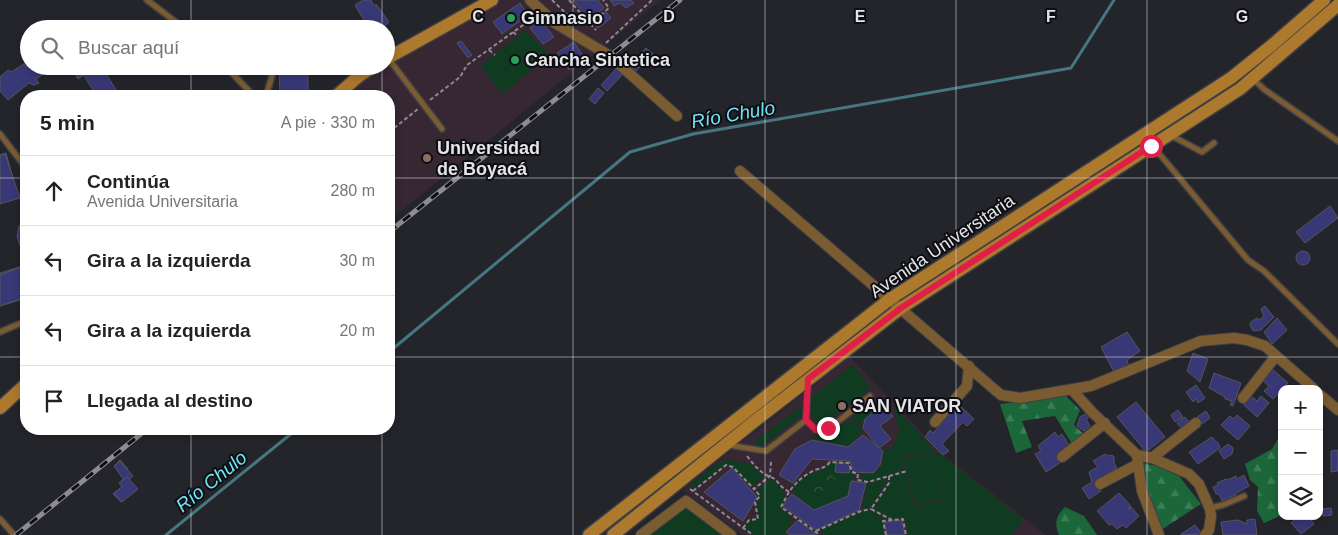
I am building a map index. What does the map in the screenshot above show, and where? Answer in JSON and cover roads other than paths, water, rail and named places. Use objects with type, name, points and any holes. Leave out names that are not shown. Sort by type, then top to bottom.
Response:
[{"type":"main road","points":[[395,51],[492,0]]},
{"type":"main road","name":"Avenida Universitaria","points":[[589,535],[890,299],[1231,78],[1272,46],[1324,0]]},
{"type":"main road","name":"Avenida Universitaria","points":[[613,535],[808,379],[901,308],[1240,89],[1338,5]]},
{"type":"main road","points":[[343,90],[360,75]]},
{"type":"main road","points":[[0,408],[20,390]]},
{"type":"street","points":[[530,0],[555,23],[610,56],[677,116]]},
{"type":"street","points":[[740,171],[1001,395],[1020,398],[1091,386],[1201,342],[1234,338],[1265,346],[1309,385]]},
{"type":"street","points":[[1242,398],[1276,356]]},
{"type":"street","points":[[935,422],[966,386],[969,366]]},
{"type":"street","points":[[1073,390],[1137,459],[1142,491],[1159,535]]},
{"type":"street","points":[[1323,397],[1338,410]]},
{"type":"street","points":[[1062,457],[1105,423]]},
{"type":"street","points":[[1152,458],[1196,423]]},
{"type":"street","points":[[1100,484],[1137,459],[1152,458],[1189,474],[1199,484],[1210,509],[1209,530],[1205,535]]},
{"type":"street","points":[[642,535],[686,501],[731,535]]},
{"type":"lane","points":[[147,0],[173,20]]},
{"type":"lane","points":[[395,62],[442,129]]},
{"type":"lane","points":[[234,75],[248,90]]},
{"type":"lane","points":[[268,90],[272,76]]},
{"type":"lane","points":[[1253,79],[1265,90],[1338,141]]},
{"type":"lane","points":[[0,134],[20,160]]},
{"type":"lane","points":[[1169,134],[1202,152],[1214,143]]},
{"type":"lane","points":[[1151,146],[1162,156],[1248,260],[1264,271],[1338,344]]},
{"type":"lane","points":[[0,332],[20,324]]},
{"type":"lane","points":[[808,379],[806,420],[816,430],[828,428],[870,396]]},
{"type":"lane","points":[[726,444],[766,451],[806,420]]},
{"type":"lane","points":[[1210,509],[1244,496]]},
{"type":"lane","points":[[0,519],[14,535]]},
{"type":"waterway","name":"Río Chulo","points":[[395,347],[630,152],[693,134],[1071,68],[1114,0]]},
{"type":"waterway","name":"Río Chulo","points":[[166,535],[290,435]]},
{"type":"railway","points":[[395,227],[680,0]]},
{"type":"railway","points":[[16,535],[140,435]]},
{"type":"place","name":"Gimnasio","points":[[511,18]]},
{"type":"place","name":"Cancha Sintetica","points":[[515,60]]},
{"type":"place","name":"Universidad de Boyacá","points":[[427,158]]},
{"type":"place","name":"SAN VIATOR","points":[[842,406]]}]
